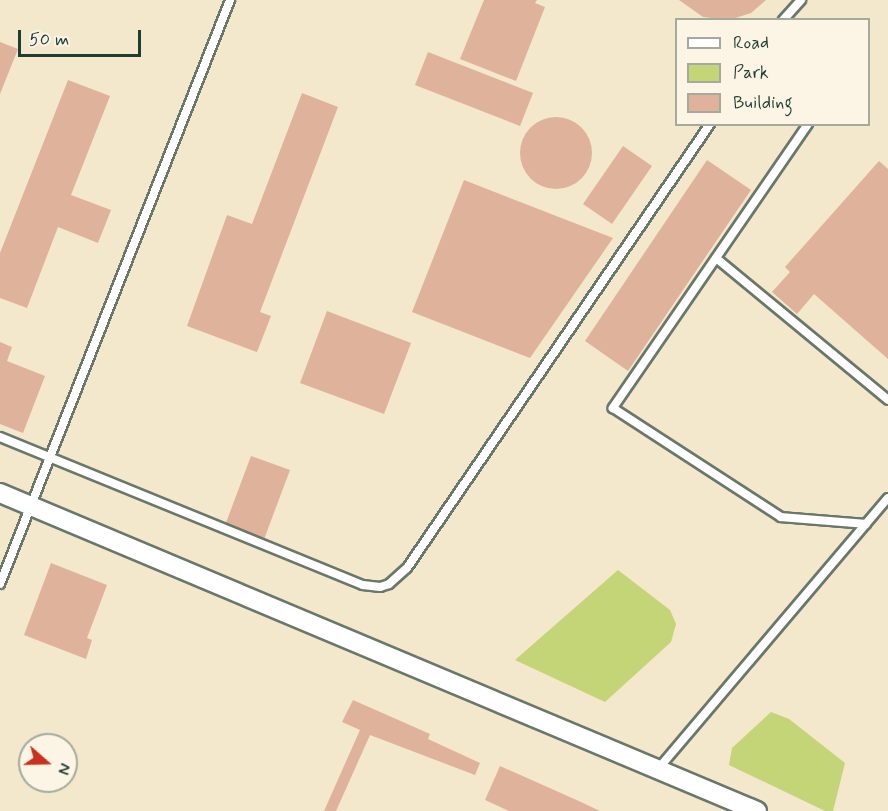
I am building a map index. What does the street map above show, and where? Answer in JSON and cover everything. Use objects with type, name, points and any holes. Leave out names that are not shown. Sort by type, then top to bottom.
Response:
[{"type":"street","points":[[0,493],[757,811]]},
{"type":"lane","points":[[0,584],[230,0]]},
{"type":"lane","points":[[785,18],[801,0]]},
{"type":"lane","points":[[0,437],[363,585],[380,587],[389,584],[407,568],[709,126]]},
{"type":"lane","points":[[807,126],[613,408],[781,517],[866,524]]},
{"type":"lane","points":[[716,258],[888,400]]},
{"type":"lane","points":[[657,770],[888,498]]},
{"type":"green space","points":[[618,570],[670,610],[676,624],[671,642],[605,702],[515,660]]},
{"type":"green space","points":[[771,712],[789,719],[845,763],[833,811],[825,811],[729,765],[732,748]]},
{"type":"building","points":[[484,0],[537,0],[535,3],[545,7],[516,81],[460,59]]},
{"type":"building","points":[[679,0],[766,0],[751,13],[735,18],[703,17]]},
{"type":"building","points":[[0,42],[18,49],[0,94]]},
{"type":"building","points":[[428,52],[533,93],[520,126],[415,85]]},
{"type":"building","points":[[68,80],[110,96],[71,195],[111,210],[98,243],[58,227],[27,308],[0,298],[0,253]]},
{"type":"building","points":[[302,93],[338,107],[260,312],[271,316],[257,352],[187,326],[227,215],[252,224]]},
{"type":"building","points":[[549,117],[563,117],[582,127],[592,146],[592,160],[582,179],[563,189],[549,189],[530,179],[520,160],[520,146],[530,127]]},
{"type":"building","points":[[623,146],[652,166],[612,224],[583,204]]},
{"type":"building","points":[[707,160],[751,190],[628,371],[585,341]]},
{"type":"building","points":[[879,161],[888,169],[888,359],[814,294],[797,314],[772,292],[790,272],[785,267]]},
{"type":"building","points":[[464,180],[613,238],[530,358],[412,312]]},
{"type":"building","points":[[327,311],[411,343],[384,414],[300,383]]},
{"type":"building","points":[[0,342],[12,347],[7,361],[45,376],[23,433],[0,424]]},
{"type":"building","points":[[251,456],[290,470],[263,542],[224,528]]},
{"type":"building","points":[[51,563],[107,585],[87,638],[92,640],[86,659],[24,635]]},
{"type":"building","points":[[353,700],[430,734],[428,739],[480,763],[475,775],[370,735],[336,811],[324,811],[360,730],[342,722]]},
{"type":"building","points":[[500,766],[600,811],[509,811],[485,800]]}]
